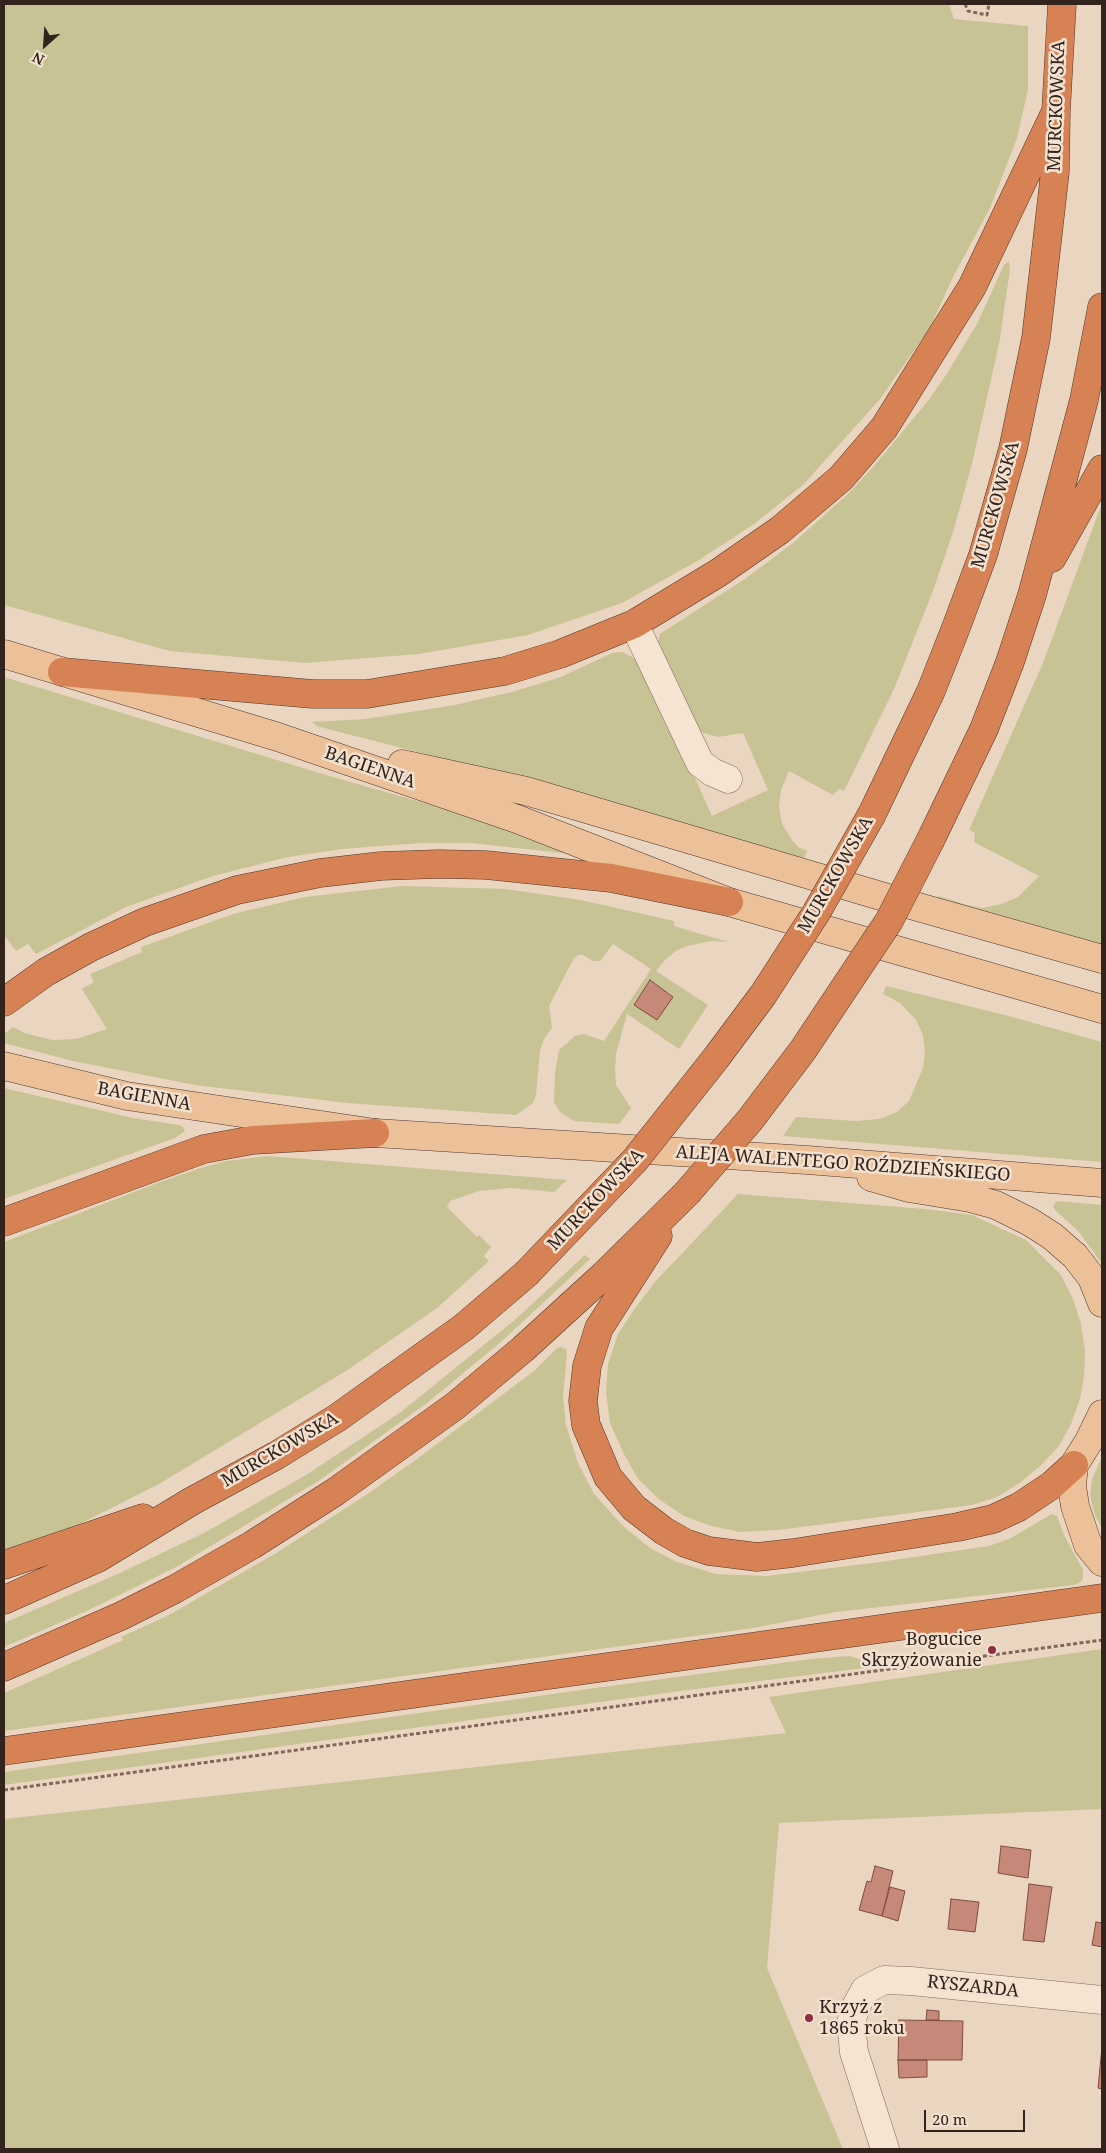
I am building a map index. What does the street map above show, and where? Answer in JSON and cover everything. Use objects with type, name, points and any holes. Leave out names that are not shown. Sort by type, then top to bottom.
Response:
[{"type":"highway","name":"MURCKOWSKA","points":[[192,1501],[277,1455],[337,1418],[464,1327],[526,1274],[636,1160],[763,995],[816,914],[872,814],[930,691],[983,555],[1013,449],[1036,338],[1055,172],[1056,111],[1062,11]]},
{"type":"highway","points":[[62,672],[313,694],[367,694],[505,671],[560,654],[634,624],[718,573],[780,530],[841,478],[884,428],[972,288],[1056,111]]},
{"type":"highway","points":[[1074,1465],[1052,1485],[1019,1507],[993,1519],[958,1527],[793,1553],[757,1556],[709,1551],[685,1542],[647,1520],[622,1496],[608,1477],[586,1425],[583,1401],[587,1366],[599,1328],[629,1264],[686,1193],[750,1120],[803,1050],[889,921],[984,729],[1010,662],[1032,595],[1084,400],[1102,306]]},
{"type":"highway","points":[[1032,595],[1102,469]]},
{"type":"highway","points":[[4,1002],[46,972],[77,954],[145,922],[237,890],[320,873],[381,866],[486,865],[610,878],[729,902]]},
{"type":"highway","points":[[4,1222],[204,1149],[253,1140],[375,1133]]},
{"type":"highway","points":[[4,1668],[175,1589],[252,1545],[335,1492],[455,1406],[548,1326],[629,1264]]},
{"type":"highway","points":[[4,1565],[192,1501]]},
{"type":"highway","points":[[4,1600],[98,1558],[192,1501]]},
{"type":"highway","points":[[4,1751],[1102,1598]]},
{"type":"main road","name":"BAGIENNA","points":[[4,654],[278,737],[517,819],[729,902]]},
{"type":"main road","points":[[278,737],[526,791],[908,904],[1102,959]]},
{"type":"main road","points":[[729,902],[1102,1009]]},
{"type":"main road","name":"BAGIENNA","points":[[4,1066],[126,1096],[375,1133]]},
{"type":"main road","name":"ALEJA WALENTEGO ROŹDZIEŃSKIEGO","points":[[375,1133],[807,1160],[1102,1183]]},
{"type":"main road","points":[[807,1160],[909,1188],[970,1198],[996,1205],[1030,1222],[1052,1236],[1075,1256],[1092,1278],[1102,1304]]},
{"type":"main road","points":[[1102,1414],[1074,1465],[1072,1486],[1075,1506],[1088,1545],[1102,1562]]},
{"type":"street","points":[[634,624],[700,763],[712,772],[728,779]]},
{"type":"street","name":"RYSZARDA","points":[[885,2149],[854,2052],[851,2023],[856,2006],[865,1990],[884,1980],[912,1980],[1102,2000]]},
{"type":"path","points":[[965,4],[968,11],[987,14],[989,4]]},
{"type":"path","points":[[4,1790],[1102,1640]]},
{"type":"shaded area","points":[[4,4],[949,4],[954,19],[1028,26],[1028,90],[1017,138],[990,208],[953,277],[930,328],[880,399],[804,484],[754,524],[699,560],[622,603],[528,635],[419,654],[305,663],[170,651],[4,605]]},
{"type":"shaded area","points":[[1009,261],[1010,270],[999,344],[972,464],[953,532],[933,591],[894,689],[844,791],[839,789],[833,795],[789,771],[781,790],[779,807],[782,824],[798,847],[807,851],[803,860],[489,770],[317,726],[312,722],[365,719],[455,705],[512,692],[561,677],[612,653],[622,652],[636,659],[668,718],[712,816],[768,790],[743,733],[718,737],[696,729],[656,648],[660,634],[745,579],[793,543],[848,494],[927,402],[946,375],[977,324],[1004,265]]},
{"type":"shaded area","points":[[1102,503],[1102,948],[935,904],[938,896],[983,908],[1002,904],[1018,897],[1039,876],[974,842],[975,833],[969,830],[1043,663]]},
{"type":"shaded area","points":[[4,677],[326,775],[505,826],[571,854],[471,843],[421,843],[342,849],[288,857],[213,876],[126,907],[36,954],[28,944],[16,951],[4,935]]},
{"type":"shaded area","points":[[403,886],[506,889],[581,900],[674,921],[674,926],[728,942],[711,941],[687,946],[676,951],[656,971],[708,1005],[679,1049],[627,1014],[616,1054],[615,1069],[616,1085],[631,1108],[619,1124],[574,1121],[560,1112],[554,1102],[555,1073],[559,1050],[575,1036],[584,1034],[604,1041],[651,969],[613,944],[600,961],[593,961],[581,954],[574,958],[549,1006],[552,1028],[544,1039],[540,1051],[536,1095],[533,1103],[516,1115],[347,1103],[195,1085],[73,1061],[4,1043],[4,1034],[13,1027],[25,1033],[52,1040],[76,1039],[107,1029],[82,989],[94,982],[90,974],[142,952],[141,947],[233,914],[305,897]]},
{"type":"shaded area","points":[[886,986],[1005,1015],[1102,1042],[1102,1162],[783,1136],[796,1117],[856,1121],[880,1119],[897,1112],[909,1101],[923,1068],[925,1051],[923,1035],[916,1020],[900,1003],[883,994]]},
{"type":"shaded area","points":[[4,1088],[133,1118],[179,1125],[185,1131],[175,1138],[4,1199]]},
{"type":"shaded area","points":[[267,1156],[567,1180],[554,1192],[510,1188],[479,1191],[450,1201],[447,1207],[477,1237],[479,1235],[491,1247],[484,1256],[489,1261],[437,1308],[346,1371],[159,1484],[46,1541],[4,1554],[4,1242],[204,1167],[226,1161]]},
{"type":"shaded area","points":[[738,1194],[925,1209],[972,1215],[1026,1240],[1061,1275],[1073,1299],[1081,1324],[1085,1350],[1084,1376],[1080,1399],[1071,1424],[1059,1446],[1021,1482],[997,1497],[972,1505],[778,1530],[740,1532],[711,1526],[684,1516],[660,1500],[638,1479],[610,1423],[606,1392],[608,1364],[618,1334],[655,1282]]},
{"type":"shaded area","points":[[1057,1201],[1102,1205],[1102,1264],[1079,1232],[1055,1210],[1053,1206]]},
{"type":"shaded area","points":[[585,1255],[590,1259],[501,1342],[427,1403],[320,1480],[176,1567],[89,1610],[4,1647],[4,1623],[120,1573],[204,1533],[306,1475],[401,1412],[517,1318]]},
{"type":"shaded area","points":[[557,1348],[566,1349],[567,1353],[563,1396],[566,1425],[578,1463],[594,1494],[623,1526],[650,1548],[677,1562],[716,1574],[767,1576],[880,1562],[989,1546],[1009,1539],[1052,1514],[1057,1516],[1064,1535],[1083,1570],[1083,1578],[1081,1582],[1074,1585],[836,1612],[753,1628],[4,1731],[4,1693],[123,1640],[121,1637],[169,1615],[278,1552],[369,1493],[417,1459],[534,1371]]},
{"type":"shaded area","points":[[1102,1457],[1102,1529],[1095,1515],[1090,1496],[1092,1479]]},
{"type":"shaded area","points":[[1102,1649],[1102,1809],[779,1823],[767,1968],[843,2149],[4,2149],[4,1819],[786,1733],[769,1697]]},
{"type":"shaded area","points":[[850,1656],[880,1666],[680,1691],[4,1785],[4,1772],[588,1689],[811,1659]]},
{"type":"building","points":[[650,980],[673,997],[657,1020],[634,1005]]},
{"type":"building","points":[[1001,1846],[1031,1850],[1028,1878],[998,1873]]},
{"type":"building","points":[[875,1866],[893,1871],[882,1916],[859,1910],[867,1881],[871,1882]]},
{"type":"building","points":[[1029,1884],[1052,1887],[1044,1942],[1023,1940]]},
{"type":"building","points":[[890,1887],[905,1891],[898,1921],[882,1916]]},
{"type":"building","points":[[951,1899],[979,1902],[975,1932],[948,1929]]},
{"type":"building","points":[[1096,1922],[1102,1923],[1102,1947],[1092,1945]]},
{"type":"building","points":[[927,2010],[939,2011],[939,2020],[926,2020]]},
{"type":"building","points":[[899,2020],[963,2021],[962,2060],[898,2060]]},
{"type":"building","points":[[1102,2047],[1102,2089],[1098,2088]]},
{"type":"building","points":[[898,2060],[927,2060],[927,2077],[899,2078]]},
{"type":"place","name":"Bogucice Skrzyżowanie","points":[[992,1650]]},
{"type":"place","name":"Krzyż z 1865 roku","points":[[809,2018]]}]
